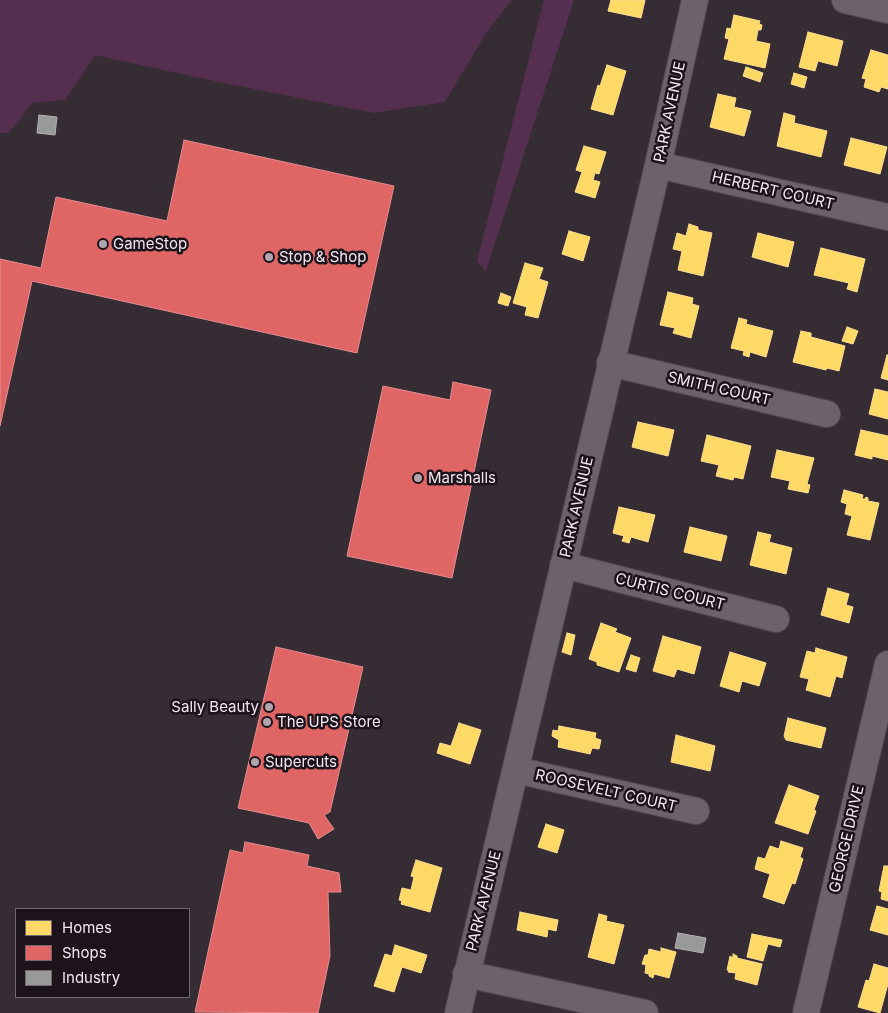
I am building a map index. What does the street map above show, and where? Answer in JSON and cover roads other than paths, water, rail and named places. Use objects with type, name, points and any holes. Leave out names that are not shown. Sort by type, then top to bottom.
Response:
[{"type":"street","name":"PARK AVENUE","points":[[458,1013],[658,165],[695,0]]},
{"type":"street","points":[[845,0],[888,10]]},
{"type":"street","name":"HERBERT COURT","points":[[658,165],[888,217]]},
{"type":"street","name":"SMITH COURT","points":[[610,363],[827,414]]},
{"type":"street","name":"CURTIS COURT","points":[[563,565],[776,619]]},
{"type":"street","name":"GEORGE DRIVE","points":[[806,1013],[888,664]]},
{"type":"street","name":"ROOSEVELT COURT","points":[[516,770],[696,811]]},
{"type":"street","points":[[466,974],[645,1013]]},
{"type":"place","name":"GameStop","points":[[103,244]]},
{"type":"place","name":"Stop & Shop","points":[[269,257]]},
{"type":"place","name":"Marshalls","points":[[418,478]]},
{"type":"place","name":"Sally Beauty","points":[[269,707]]},
{"type":"place","name":"The UPS Store","points":[[267,722]]},
{"type":"place","name":"Supercuts","points":[[255,762]]}]
